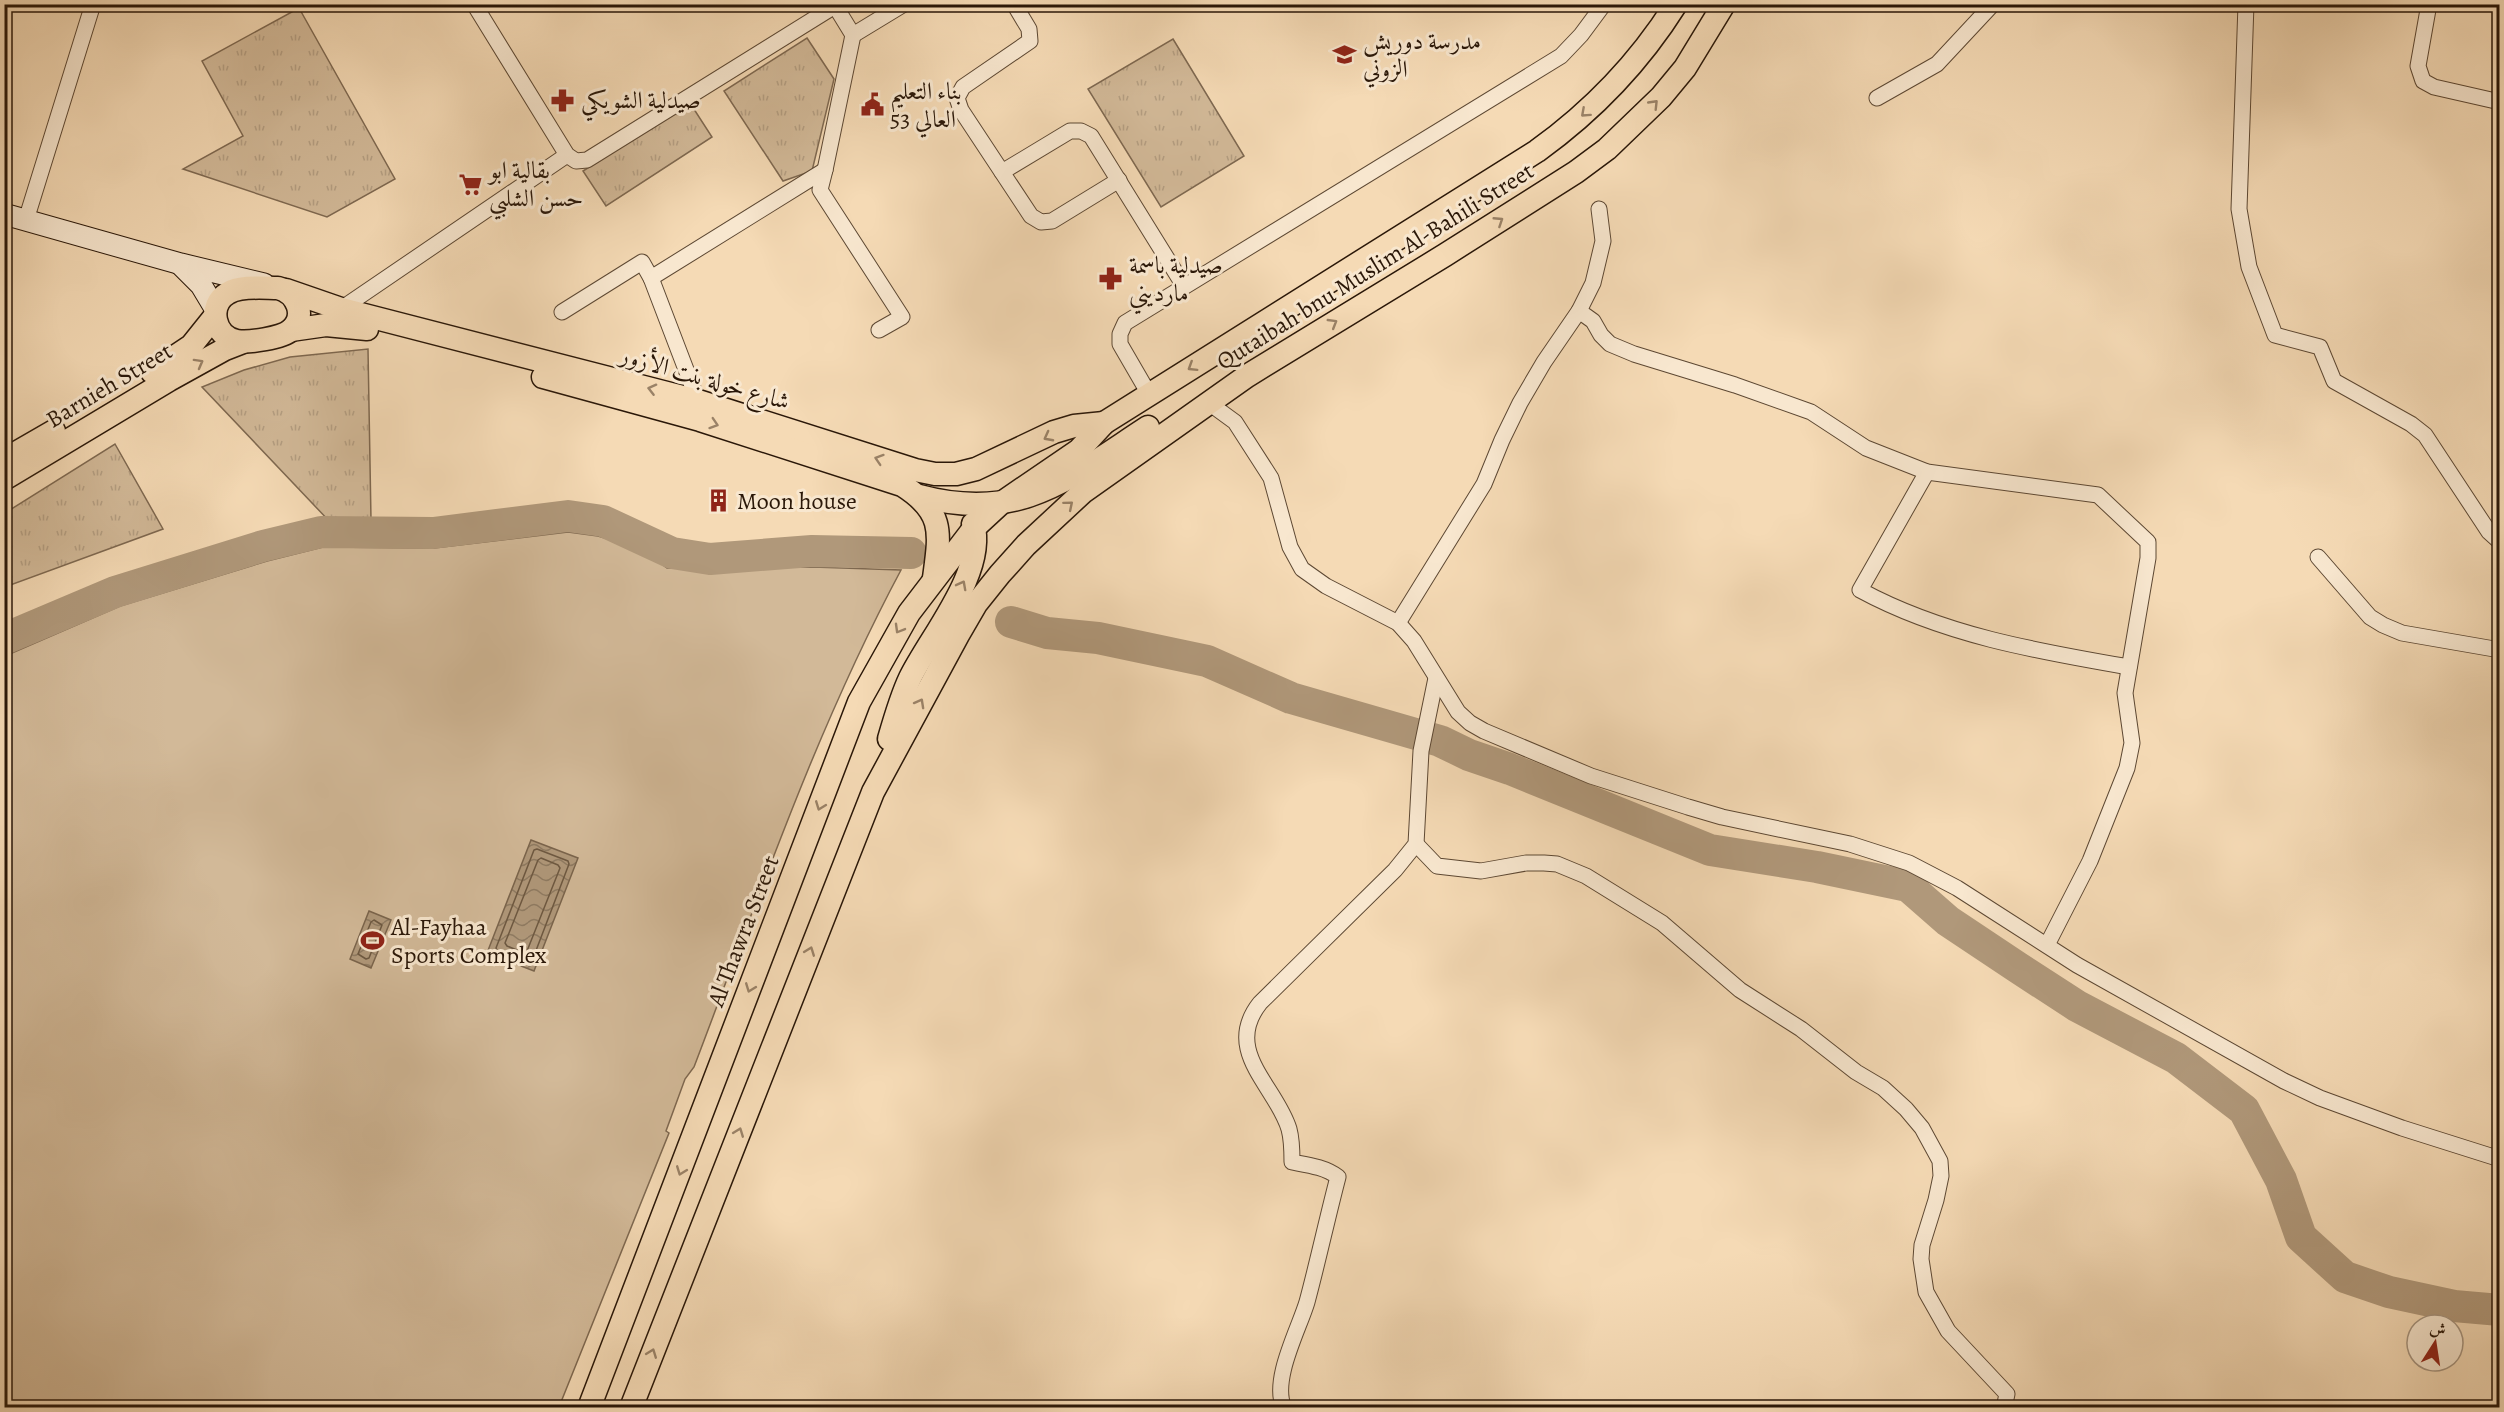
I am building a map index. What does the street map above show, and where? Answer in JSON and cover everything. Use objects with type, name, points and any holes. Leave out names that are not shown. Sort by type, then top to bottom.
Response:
[{"type":"main road","name":"Qutaibah bnu Muslim Al-Bahili Street","points":[[1000,504],[1079,450],[1104,423],[1555,138],[1604,97],[1633,65],[1676,4]]},
{"type":"main road","name":"Qutaibah bnu Muslim Al-Bahili Street","points":[[873,792],[976,604],[1026,544],[1083,492],[1209,403],[1300,343],[1576,172],[1606,149],[1635,124],[1679,75],[1706,36],[1724,4]]},
{"type":"main road","points":[[4,214],[181,264],[282,289],[296,301],[299,308],[296,324],[291,330],[278,336],[243,342],[227,338],[221,332],[216,313],[201,285],[181,264]]},
{"type":"main road","points":[[216,313],[221,299],[235,290],[282,289]]},
{"type":"main road","name":"شارع خولة بنت الأزور","points":[[282,289],[341,309],[698,400],[915,470],[935,474],[957,474],[976,469],[1054,432],[1074,426],[1104,423]]},
{"type":"main road","name":"Barnieh Street","points":[[4,460],[177,357],[191,346],[216,313]]},
{"type":"main road","name":"شارع خولة بنت الأزور","points":[[291,330],[339,325],[370,329],[700,420],[902,485],[919,496]]},
{"type":"main road","name":"Barnieh Street","points":[[4,479],[178,375],[243,342]]},
{"type":"main road","points":[[919,496],[966,505],[1000,504],[1051,489],[1236,372],[1300,343]]},
{"type":"main road","points":[[631,1407],[873,792],[899,705],[910,678],[968,575],[973,560],[974,528],[966,505],[935,474]]},
{"type":"main road","points":[[919,496],[932,514],[939,535],[939,549],[933,581]]},
{"type":"main road","name":"Al Thawra Street","points":[[589,1407],[859,702],[909,613],[974,528],[1000,504]]},
{"type":"street","points":[[26,220],[93,4]]},
{"type":"street","points":[[474,4],[567,154],[576,161],[587,160],[836,5],[853,35],[820,190],[902,317],[879,330]]},
{"type":"street","points":[[853,35],[904,4]]},
{"type":"street","points":[[1014,4],[1029,29],[1029,40],[963,87],[957,98],[961,110],[1031,216],[1041,222],[1052,221],[1119,180]]},
{"type":"street","points":[[1877,98],[1937,64],[1993,4]]},
{"type":"street","points":[[2246,4],[2239,209],[2248,267],[2275,335],[2320,347],[2334,381],[2411,424],[2425,435],[2476,514],[2499,543]]},
{"type":"street","points":[[2430,4],[2418,66],[2423,81],[2434,87],[2499,102]]},
{"type":"street","points":[[1149,394],[1120,344],[1120,334],[1125,323],[1561,56],[1581,35],[1603,5]]},
{"type":"street","points":[[1002,172],[1070,131],[1081,131],[1091,136],[1184,286]]},
{"type":"street","points":[[341,309],[567,154]]},
{"type":"street","points":[[651,278],[825,170]]},
{"type":"street","points":[[1398,623],[1485,483],[1520,403],[1544,362],[1579,311],[1593,283],[1604,241],[1599,209]]},
{"type":"street","points":[[562,312],[642,262],[651,278],[698,400]]},
{"type":"street","points":[[1579,311],[1593,321],[1601,335],[1610,344],[1811,412],[1866,448],[1927,472],[2098,495],[2148,542],[2148,558],[2125,693],[2132,743],[2127,768],[2090,861],[2069,907],[2047,945]]},
{"type":"street","points":[[1209,403],[1235,422],[1271,478],[1290,547],[1302,569],[1326,585],[1398,623],[1414,641],[1458,712],[1470,723],[1591,776],[1688,807],[1722,817],[1850,844],[1909,863],[1957,888],[2047,945],[2237,1057],[2293,1085],[2402,1128],[2499,1158]]},
{"type":"street","points":[[1927,472],[1860,590],[1894,609],[2017,648],[2128,668]]},
{"type":"street","points":[[2318,557],[2356,603],[2383,626],[2402,633],[2499,650]]},
{"type":"street","points":[[1284,1407],[1281,1402],[1282,1379],[1291,1341],[1306,1304],[1338,1177],[1332,1172],[1317,1167],[1292,1162],[1288,1129],[1256,1068],[1247,1041],[1247,1028],[1250,1016],[1260,1003],[1395,870],[1416,844],[1421,751],[1436,678]]},
{"type":"street","points":[[1416,844],[1437,866],[1481,870],[1526,863],[1544,863],[1557,864],[1586,876],[1662,923],[1740,990],[1801,1029],[1856,1072],[1882,1088],[1906,1109],[1922,1128],[1940,1161],[1941,1176],[1938,1192],[1922,1245],[1921,1259],[1926,1292],[1948,1331],[2007,1394],[2004,1407]]},
{"type":"green space","points":[[299,8],[395,179],[327,217],[183,169],[243,136],[202,61]]},
{"type":"green space","points":[[807,38],[834,79],[812,171],[783,181],[724,91]]},
{"type":"green space","points":[[1173,39],[1244,156],[1161,207],[1088,89]]},
{"type":"green space","points":[[690,103],[712,137],[606,206],[583,171]]},
{"type":"green space","points":[[368,349],[371,520],[331,523],[202,387],[244,370],[290,357]]},
{"type":"green space","points":[[115,444],[163,529],[5,587],[5,513]]},
{"type":"green space","name":"Al-Fayhaa Sports Complex","points":[[568,532],[598,536],[642,549],[667,568],[813,567],[901,570],[870,630],[815,753],[694,1067],[685,1079],[666,1131],[669,1133],[559,1407],[5,1407],[5,656],[120,606],[267,561],[323,547],[434,548]]},
{"type":"water","points":[[531,840],[578,858],[534,971],[487,953]]},
{"type":"water","points":[[369,911],[391,920],[371,968],[350,959]]},
{"type":"waterway","points":[[4,639],[115,592],[263,546],[321,532],[433,533],[568,516],[603,521],[672,553],[710,559],[812,551],[911,553]]},
{"type":"waterway","points":[[1011,622],[1047,633],[1098,638],[1207,661],[1291,698],[1440,741],[1469,755],[1510,769],[1710,850],[1817,867],[1908,886],[1948,921],[2077,1006],[2176,1058],[2244,1110],[2281,1180],[2301,1237],[2345,1277],[2389,1292],[2454,1306],[2500,1310]]},
{"type":"place","name":"مدرسة دوريش الزوني","points":[[1345,55]]},
{"type":"place","name":"صيدلية الشويكي","points":[[563,100]]},
{"type":"place","name":"بناء التعليم العالي 53","points":[[872,105]]},
{"type":"place","name":"بقالية ابو حسن الشلبي","points":[[471,184]]},
{"type":"place","name":"صيدلية باسمة مارديني","points":[[1111,279]]},
{"type":"place","name":"Moon house","points":[[719,501]]},
{"type":"place","name":"Al-Fayhaa Sports Complex","points":[[373,941]]}]
